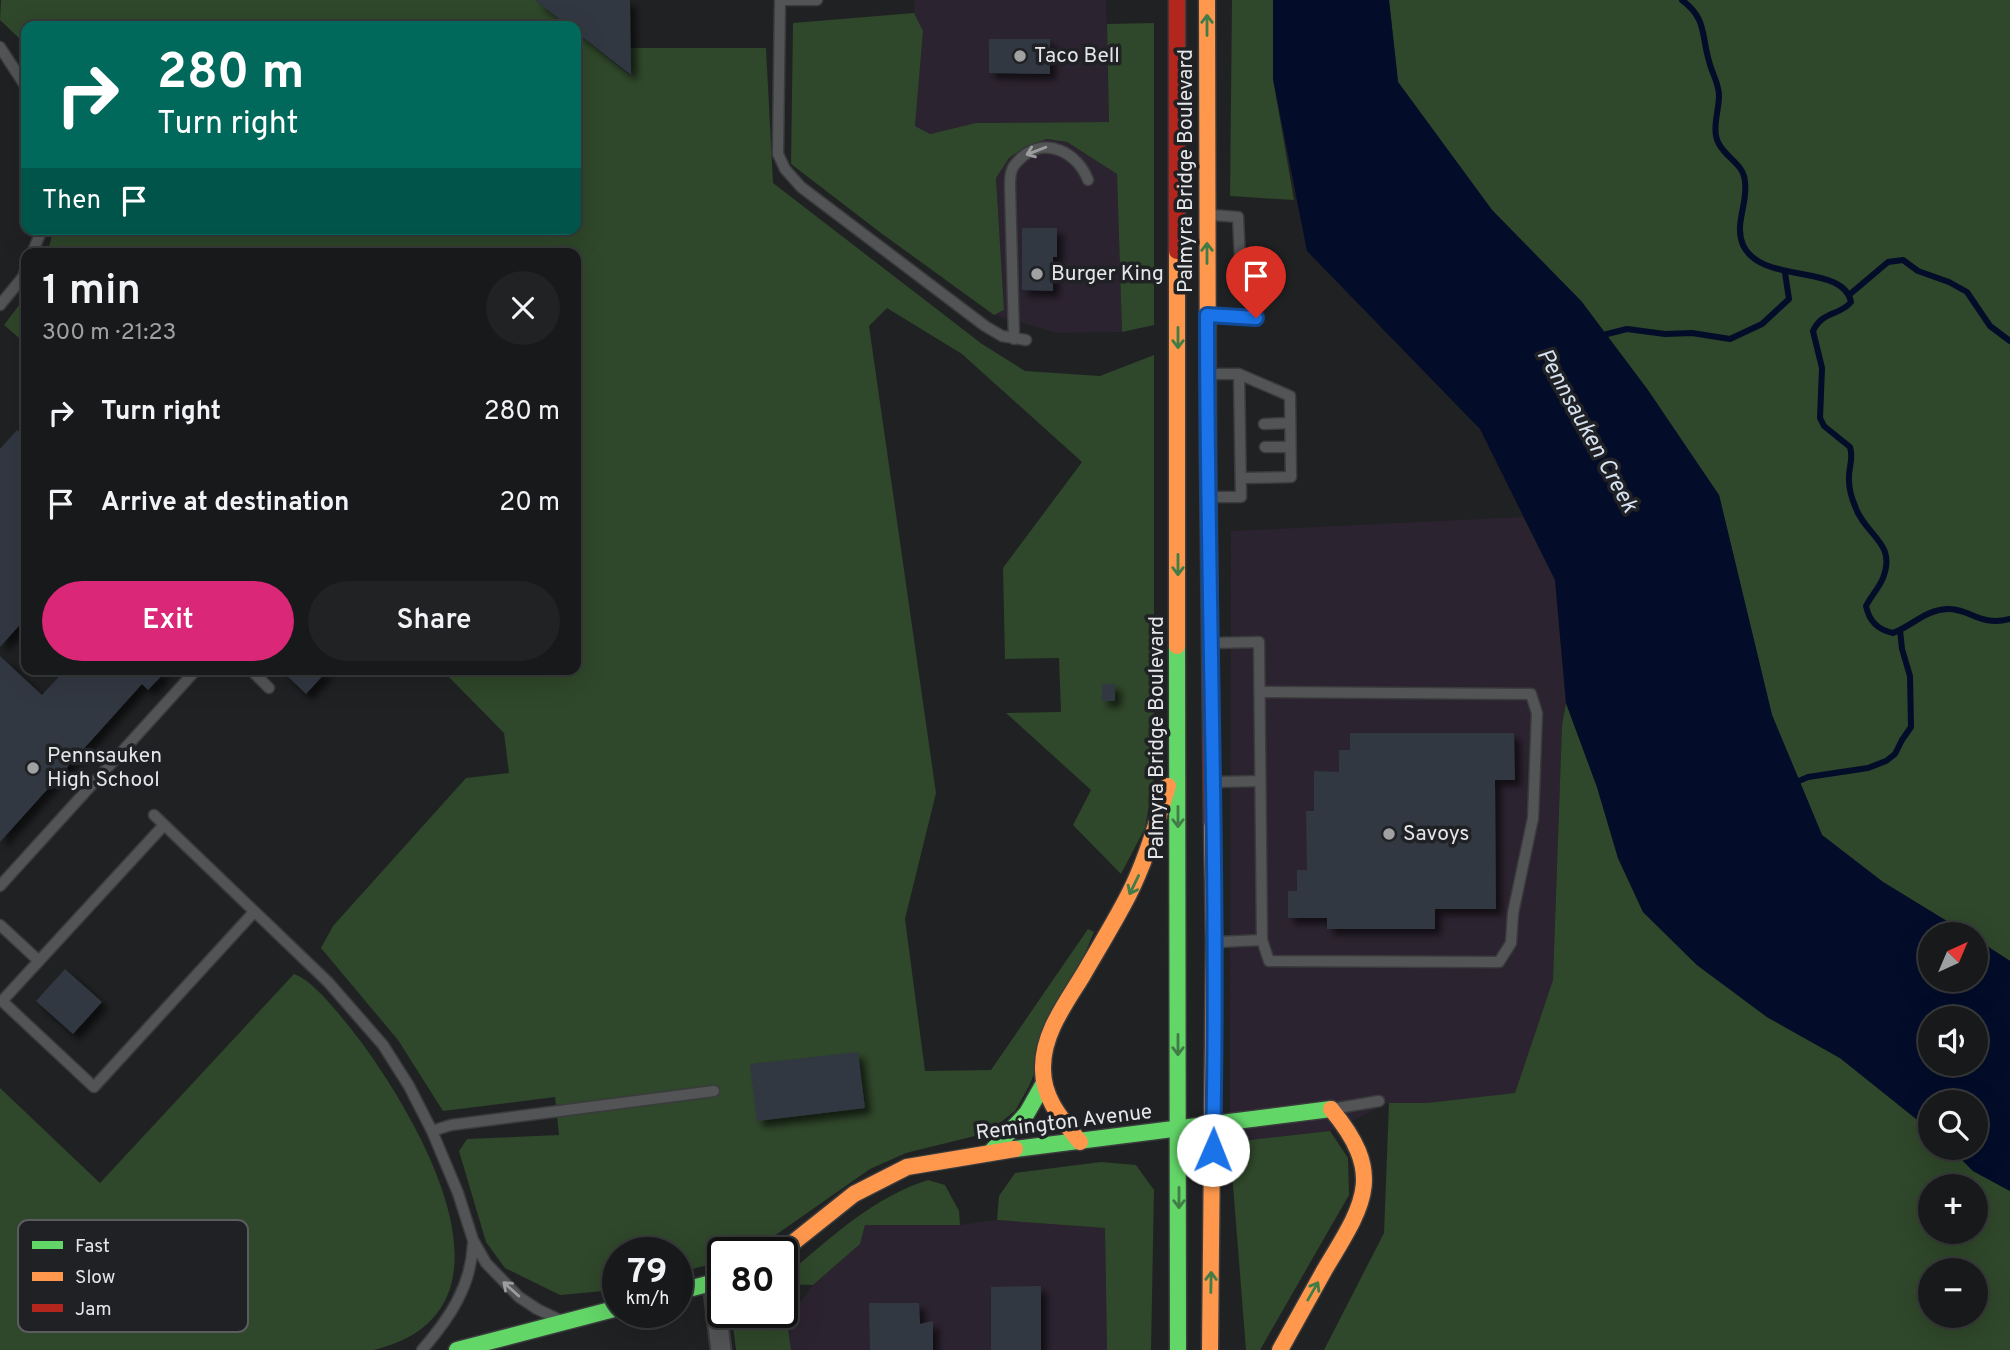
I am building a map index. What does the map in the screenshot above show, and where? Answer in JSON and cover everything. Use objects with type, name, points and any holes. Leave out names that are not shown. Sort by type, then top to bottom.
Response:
[{"type":"main road","name":"Palmyra Bridge Boulevard","points":[[1177,0],[1178,1350]]},
{"type":"main road","name":"Palmyra Bridge Boulevard","points":[[1207,0],[1214,1125],[1210,1350]]},
{"type":"main road","points":[[1080,1142],[1054,1108],[1044,1083],[1042,1067],[1049,1039],[1140,872],[1178,750]]},
{"type":"main road","points":[[990,1153],[1027,1113],[1044,1083]]},
{"type":"main road","points":[[1280,1350],[1356,1217],[1365,1192],[1363,1161],[1358,1148],[1352,1135],[1331,1110]]},
{"type":"main road","name":"Remington Avenue","points":[[798,1239],[854,1194],[908,1167],[990,1153],[1331,1110]]},
{"type":"main road","points":[[457,1350],[602,1312]]},
{"type":"street","points":[[720,1328],[721,1350]]},
{"type":"lane","points":[[817,0],[780,0],[778,154],[785,169],[802,187],[985,326],[1002,336],[1026,340]]},
{"type":"lane","points":[[0,47],[21,79]]},
{"type":"lane","points":[[1014,339],[1010,186],[1012,169],[1027,154],[1038,148],[1054,147],[1073,158],[1088,180]]},
{"type":"lane","points":[[1207,215],[1238,217],[1240,259],[1256,318],[1207,315]]},
{"type":"lane","points":[[0,305],[21,279]]},
{"type":"lane","points":[[1208,374],[1239,374],[1290,396],[1291,477],[1241,478]]},
{"type":"lane","points":[[1208,497],[1241,497],[1242,424],[1239,374]]},
{"type":"lane","points":[[1265,424],[1290,423]]},
{"type":"lane","points":[[1265,447],[1290,447]]},
{"type":"lane","points":[[1210,643],[1259,642],[1262,940],[1269,961],[1499,962],[1511,943],[1513,913],[1533,818],[1537,713],[1531,694],[1260,692]]},
{"type":"lane","points":[[0,886],[191,675]]},
{"type":"lane","points":[[256,675],[269,688]]},
{"type":"lane","points":[[1212,782],[1260,781]]},
{"type":"lane","points":[[154,815],[328,982],[383,1045],[409,1086],[432,1131],[458,1193],[473,1240],[486,1263],[499,1279],[537,1309],[564,1322]]},
{"type":"lane","points":[[164,825],[2,1002],[94,1087],[254,912]]},
{"type":"lane","points":[[0,925],[39,961]]},
{"type":"lane","points":[[1213,942],[1262,940]]},
{"type":"lane","points":[[432,1131],[451,1125],[714,1091]]},
{"type":"lane","name":"Remington Avenue","points":[[1331,1110],[1378,1101]]},
{"type":"lane","points":[[422,1350],[451,1315],[472,1262],[473,1240]]},
{"type":"shaded area","points":[[915,0],[1106,0],[1109,122],[976,123],[930,134],[915,126],[923,31],[914,14]]},
{"type":"shaded area","points":[[1047,139],[1067,142],[1117,174],[1122,332],[1058,333],[994,315],[1004,310],[996,177],[1009,158],[1026,146]]},
{"type":"shaded area","points":[[1523,517],[1555,580],[1566,703],[1562,725],[1553,980],[1515,1094],[1427,1103],[1389,1103],[1330,1131],[1242,1141],[1230,1147],[1231,531]]},
{"type":"shaded area","points":[[997,1220],[1105,1228],[1107,1350],[791,1350],[788,1329],[798,1328],[798,1305],[813,1285],[860,1244],[865,1225],[960,1225]]},
{"type":"green space","points":[[1,0],[535,0],[562,21],[21,21],[21,40],[0,20]]},
{"type":"green space","points":[[1232,0],[1273,0],[1273,79],[1294,200],[1230,196]]},
{"type":"green space","points":[[1389,0],[2010,0],[2010,961],[1988,947],[1988,922],[1948,922],[1883,882],[1822,835],[1772,715],[1719,495],[1582,302],[1492,210],[1398,82]]},
{"type":"green space","points":[[914,13],[923,31],[915,126],[930,134],[976,123],[1109,122],[1107,24],[1154,23],[1154,325],[1122,332],[1117,174],[1067,142],[1047,139],[1026,146],[1009,158],[996,178],[1004,310],[994,315],[791,164],[793,23]]},
{"type":"green space","points":[[581,36],[630,75],[630,48],[766,48],[773,183],[982,344],[1025,371],[1100,376],[1154,355],[1154,777],[1145,828],[1121,874],[1073,825],[1091,790],[1006,713],[1061,712],[1059,658],[1005,659],[1003,568],[1082,462],[962,354],[887,308],[869,326],[936,793],[905,919],[925,1071],[991,1070],[1088,929],[1094,932],[1029,1086],[1015,1111],[987,1133],[906,1153],[870,1169],[773,1237],[707,1237],[707,1265],[693,1269],[693,1237],[602,1237],[602,1291],[560,1295],[505,1268],[486,1242],[459,1151],[467,1139],[559,1135],[555,1097],[443,1111],[398,1040],[321,948],[333,926],[466,778],[509,773],[504,733],[447,675],[581,675],[581,248],[49,248],[52,235],[581,235]]},
{"type":"green space","points":[[21,303],[21,340],[4,325]]},
{"type":"green space","points":[[1566,703],[1597,787],[1618,858],[1643,912],[1697,965],[1767,1017],[1840,1058],[1918,1120],[1918,1160],[1962,1160],[1979,1174],[1918,1174],[1918,1244],[1988,1244],[1988,1179],[2010,1191],[2010,1350],[1324,1350],[1384,1233],[1389,1103],[1427,1103],[1515,1093],[1553,980],[1562,725]]},
{"type":"green space","points":[[294,974],[303,978],[323,996],[343,1019],[390,1084],[414,1125],[435,1170],[450,1215],[455,1259],[446,1298],[420,1329],[374,1350],[0,1350],[0,1088],[100,1183]]},
{"type":"green space","points":[[1330,1131],[1348,1158],[1349,1195],[1260,1350],[1246,1350],[1230,1147],[1241,1141]]},
{"type":"green space","points":[[1101,1162],[1136,1165],[1154,1190],[1151,1350],[1107,1350],[1105,1228],[997,1220],[999,1196],[1015,1173]]},
{"type":"green space","points":[[928,1180],[945,1185],[959,1211],[960,1225],[865,1225],[860,1244],[813,1285],[798,1285],[798,1266],[850,1222],[907,1188]]},
{"type":"green space","points":[[733,1328],[788,1328],[791,1350],[736,1350]]},
{"type":"water","name":"Pennsauken Creek","points":[[1273,0],[1389,0],[1398,82],[1492,210],[1582,302],[1648,390],[1719,495],[1772,715],[1822,835],[1883,882],[1948,922],[1918,922],[1918,992],[1988,992],[1988,947],[2010,961],[2010,1191],[1988,1179],[1988,1174],[1973,1171],[1962,1160],[1988,1160],[1988,1090],[1918,1090],[1918,1120],[1840,1058],[1767,1017],[1697,965],[1643,912],[1618,858],[1597,787],[1566,703],[1555,580],[1480,429],[1307,251],[1273,79]]},
{"type":"building","points":[[535,0],[630,0],[631,75],[581,36],[581,21],[562,21]]},
{"type":"building","name":"Taco Bell","points":[[989,39],[1050,39],[1050,74],[989,73]]},
{"type":"building","name":"Burger King","points":[[1022,228],[1057,228],[1057,257],[1053,257],[1053,291],[1022,290]]},
{"type":"building","points":[[17,430],[21,434],[21,624],[0,647],[0,449]]},
{"type":"building","name":"Pennsauken High School","points":[[0,656],[42,695],[60,675],[162,675],[148,690],[142,684],[0,842]]},
{"type":"building","points":[[286,675],[323,675],[306,694]]},
{"type":"building","points":[[1102,684],[1115,684],[1115,701],[1102,701]]},
{"type":"building","points":[[1350,733],[1514,733],[1515,780],[1495,780],[1496,909],[1435,909],[1435,929],[1327,929],[1327,918],[1288,918],[1288,891],[1297,891],[1297,870],[1307,870],[1306,811],[1314,811],[1314,771],[1339,772],[1339,750],[1350,750]]},
{"type":"building","points":[[65,969],[102,1002],[73,1034],[36,1001]]},
{"type":"building","points":[[858,1052],[865,1108],[757,1121],[750,1064]]},
{"type":"building","points":[[1041,1286],[1041,1350],[991,1350],[991,1287]]},
{"type":"building","points":[[869,1303],[919,1303],[920,1324],[933,1321],[933,1350],[870,1350]]},
{"type":"waterway","points":[[1682,0],[1696,14],[1702,27],[1710,66],[1718,87],[1719,102],[1715,127],[1717,139],[1744,176],[1745,198],[1740,222],[1743,245],[1753,257],[1766,265],[1834,282],[1845,290],[1851,302],[1827,316],[1813,331],[1822,368],[1820,418],[1824,426],[1850,447],[1849,483],[1853,500],[1886,556],[1883,578],[1866,606],[1869,616],[1879,627],[1893,633],[1925,615],[1947,609],[1955,609],[1990,621],[2010,619]]},
{"type":"waterway","points":[[1849,295],[1888,262],[1903,260],[1918,271],[1949,282],[1967,292],[1990,326],[2010,341]]},
{"type":"waterway","points":[[1599,336],[1627,329],[1665,334],[1692,333],[1730,339],[1762,324],[1789,299],[1785,273]]},
{"type":"waterway","points":[[1792,784],[1808,777],[1868,768],[1895,754],[1911,727],[1910,676],[1900,630]]},
{"type":"traffic: fast","points":[[1177,646],[1178,1350]]},
{"type":"traffic: fast","points":[[990,1153],[1027,1113],[1044,1083]]},
{"type":"traffic: fast","points":[[1015,1149],[1331,1109]]},
{"type":"traffic: fast","points":[[693,1288],[707,1284]]},
{"type":"traffic: fast","points":[[457,1350],[602,1312]]},
{"type":"traffic: slow","points":[[1207,0],[1208,455]]},
{"type":"traffic: slow","points":[[1177,251],[1177,646]]},
{"type":"traffic: slow","points":[[1080,1142],[1050,1099],[1044,1078],[1044,1054],[1051,1030],[1134,883],[1168,786]]},
{"type":"traffic: slow","points":[[1210,1350],[1214,942],[1212,822]]},
{"type":"traffic: slow","points":[[1280,1350],[1350,1226],[1359,1207],[1363,1189],[1364,1171],[1359,1153],[1331,1109]]},
{"type":"traffic: slow","points":[[798,1239],[854,1194],[907,1167],[1015,1149]]},
{"type":"traffic: jam","points":[[1177,0],[1177,251]]},
{"type":"traffic: jam","points":[[1208,455],[1212,822]]},
{"type":"place","name":"Taco Bell","points":[[1020,56]]},
{"type":"place","name":"Burger King","points":[[1037,274]]},
{"type":"place","name":"Pennsauken High School","points":[[33,768]]},
{"type":"place","name":"Savoys","points":[[1389,834]]},
{"type":"route","points":[[1213,1150],[1213,809],[1207,315],[1256,318]]}]
